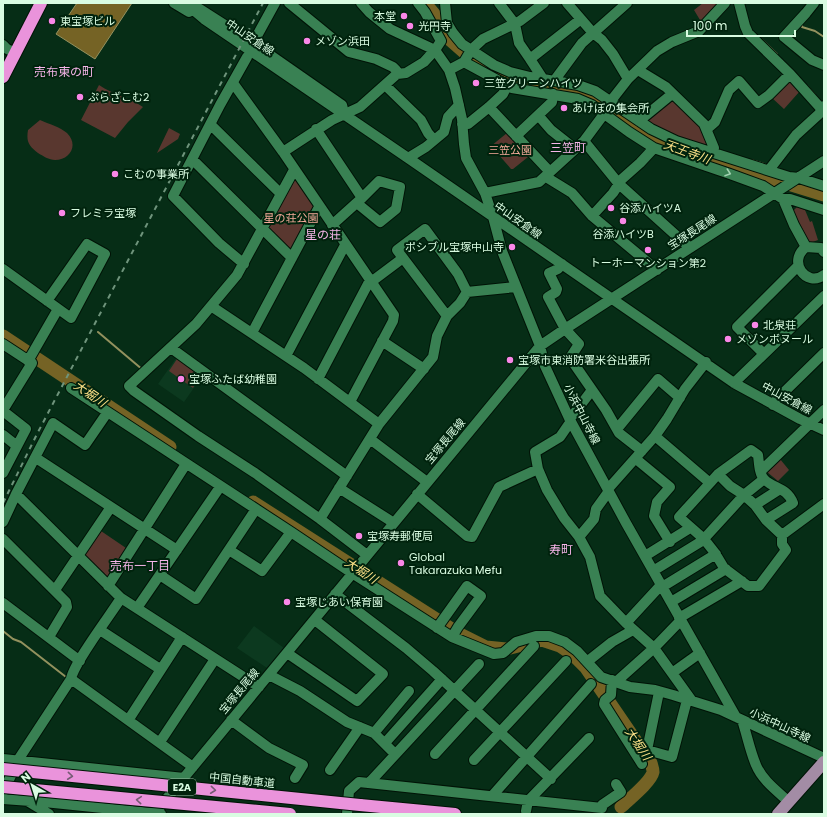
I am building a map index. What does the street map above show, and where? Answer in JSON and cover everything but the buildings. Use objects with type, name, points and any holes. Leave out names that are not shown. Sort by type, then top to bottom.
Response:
[{"type":"highway","points":[[3,75],[16,53],[41,3]]},
{"type":"highway","name":"中国自動車道","points":[[3,769],[455,814]]},
{"type":"highway","name":"E2A","points":[[3,787],[290,814]]},
{"type":"main road","points":[[778,814],[824,762]]},
{"type":"street","name":"中山安倉線","points":[[174,3],[186,5],[204,19],[706,362],[734,383],[773,405],[824,430]]},
{"type":"street","points":[[253,43],[275,3]]},
{"type":"street","points":[[289,3],[349,52],[376,59],[393,67],[397,74]]},
{"type":"street","name":"小浜中山寺線","points":[[361,3],[369,12],[390,29],[435,50],[449,70],[459,106],[466,158],[485,193],[494,217],[502,251],[540,346],[544,366],[570,419],[608,490],[670,602],[739,719],[824,758]]},
{"type":"street","points":[[283,152],[316,129],[332,120],[360,108],[397,74],[406,73],[415,68],[424,62],[435,50],[441,41],[425,12],[418,3]]},
{"type":"street","points":[[445,3],[447,23],[462,44],[467,56],[507,86],[512,88],[578,85],[595,91],[610,102],[634,125],[654,148],[763,186],[790,199],[824,210]]},
{"type":"street","points":[[499,3],[515,24],[519,43],[530,59],[554,87]]},
{"type":"street","points":[[449,70],[467,56],[483,39],[515,24],[544,3]]},
{"type":"street","points":[[567,3],[593,33],[602,40],[613,54],[628,79]]},
{"type":"street","points":[[516,136],[552,102],[554,87],[582,43],[628,3]]},
{"type":"street","points":[[610,102],[628,79],[657,51],[672,42],[699,31],[725,3]]},
{"type":"street","points":[[739,3],[748,33],[823,109],[796,135],[769,170]]},
{"type":"street","points":[[814,3],[784,37],[812,60],[824,65]]},
{"type":"street","points":[[820,3],[824,6]]},
{"type":"street","points":[[186,5],[253,43],[342,105],[344,115]]},
{"type":"street","points":[[186,5],[199,24],[334,115],[344,115]]},
{"type":"street","points":[[530,59],[581,19]]},
{"type":"street","points":[[3,45],[7,49],[16,53]]},
{"type":"street","points":[[467,56],[510,72],[530,77],[592,105],[604,114],[676,141],[789,177],[824,186]]},
{"type":"street","points":[[244,264],[219,243],[173,196],[220,105],[247,57]]},
{"type":"street","points":[[638,70],[666,87],[700,120],[707,130],[714,148],[712,152]]},
{"type":"street","points":[[707,130],[714,122],[729,90],[739,81],[758,103],[769,95],[790,74]]},
{"type":"street","points":[[233,83],[283,152],[394,316],[393,321],[350,402]]},
{"type":"street","points":[[385,85],[421,120],[428,133],[434,140]]},
{"type":"street","points":[[462,124],[468,124],[489,107],[503,94],[507,86]]},
{"type":"street","points":[[634,125],[672,94]]},
{"type":"street","points":[[408,158],[426,147],[444,132],[448,117],[459,106]]},
{"type":"street","points":[[489,107],[516,136],[548,175],[572,193],[592,216],[657,270]]},
{"type":"street","points":[[485,193],[539,182],[584,141],[604,114]]},
{"type":"street","points":[[538,115],[551,130],[575,149]]},
{"type":"street","points":[[211,125],[280,194]]},
{"type":"street","points":[[316,129],[360,201],[332,225]]},
{"type":"street","points":[[584,141],[620,184],[690,248]]},
{"type":"street","points":[[592,216],[613,193],[622,179],[654,148]]},
{"type":"street","points":[[192,159],[292,258]]},
{"type":"street","name":"宝塚長尾線","points":[[157,814],[231,720],[540,346],[690,248],[779,194],[797,179],[824,161]]},
{"type":"street","points":[[294,170],[237,276],[196,324],[129,386],[198,436],[255,473],[320,519],[367,555]]},
{"type":"street","points":[[779,194],[806,247]]},
{"type":"street","points":[[252,334],[319,207]]},
{"type":"street","points":[[447,316],[397,250],[425,229],[458,274],[467,292]]},
{"type":"street","points":[[3,269],[47,301],[58,309],[71,318],[106,254],[87,244],[47,301]]},
{"type":"street","points":[[286,356],[345,245]]},
{"type":"street","points":[[823,277],[808,277],[802,272],[797,261],[800,252],[806,247],[821,248],[824,252]]},
{"type":"street","points":[[318,379],[371,281],[403,258]]},
{"type":"street","points":[[562,264],[558,269],[549,274],[557,289],[556,292],[548,298],[565,329],[579,344],[570,358],[606,410],[619,434],[670,487],[656,502],[654,516],[670,542]]},
{"type":"street","points":[[764,354],[737,327],[798,266]]},
{"type":"street","points":[[467,292],[516,287]]},
{"type":"street","points":[[320,519],[379,424],[433,357],[438,336],[447,316],[460,303],[467,292]]},
{"type":"street","points":[[734,383],[824,296]]},
{"type":"street","points":[[211,306],[286,356],[379,424]]},
{"type":"street","points":[[3,473],[26,429],[3,411],[30,358],[58,309]]},
{"type":"street","points":[[382,341],[424,370]]},
{"type":"street","points":[[3,344],[30,358]]},
{"type":"street","points":[[171,348],[347,476]]},
{"type":"street","points":[[773,405],[775,400],[824,353]]},
{"type":"street","points":[[579,537],[594,519],[596,509],[608,490],[655,436],[706,362]]},
{"type":"street","points":[[617,430],[658,379],[680,398]]},
{"type":"street","points":[[71,388],[220,487],[291,532],[355,570],[439,625],[494,654],[503,653],[516,642],[536,636],[549,636],[565,642],[577,651],[588,661],[601,677],[630,687],[660,692],[721,710],[739,719],[760,772],[770,785],[789,802]]},
{"type":"street","points":[[592,390],[573,414],[560,437],[535,452],[541,478],[554,504],[579,537],[590,557],[600,596],[630,627],[654,648],[690,701]]},
{"type":"street","points":[[653,571],[704,539],[824,410]]},
{"type":"street","points":[[3,522],[53,423],[85,445],[107,413]]},
{"type":"street","points":[[3,435],[17,446]]},
{"type":"street","points":[[655,436],[710,483]]},
{"type":"street","points":[[370,439],[427,482]]},
{"type":"street","points":[[718,474],[730,486],[744,495],[755,505],[766,520],[782,535],[782,544],[786,550],[760,586],[748,586],[726,569],[704,539],[679,517],[718,474],[751,450],[758,455],[763,475],[780,489],[785,491],[793,503],[766,520]]},
{"type":"street","points":[[36,458],[177,550]]},
{"type":"street","points":[[108,586],[186,464]]},
{"type":"street","points":[[417,494],[467,536],[472,538],[498,487],[538,468]]},
{"type":"street","points":[[137,608],[220,487]]},
{"type":"street","points":[[340,488],[394,523]]},
{"type":"street","points":[[755,505],[780,489]]},
{"type":"street","points":[[16,494],[121,598],[259,687]]},
{"type":"street","points":[[782,535],[824,504]]},
{"type":"street","points":[[54,590],[111,507]]},
{"type":"street","points":[[160,575],[196,598],[256,509]]},
{"type":"street","points":[[645,556],[670,542],[690,528]]},
{"type":"street","points":[[229,550],[262,571],[291,532]]},
{"type":"street","points":[[3,539],[66,602],[67,608],[49,637]]},
{"type":"street","points":[[588,661],[630,627],[662,586],[716,554]]},
{"type":"street","points":[[670,602],[726,569]]},
{"type":"street","points":[[642,764],[604,704],[605,700],[611,695],[614,681],[654,648],[680,619],[742,581]]},
{"type":"street","points":[[439,625],[468,586],[481,596],[454,633]]},
{"type":"street","points":[[335,594],[406,648],[551,779]]},
{"type":"street","points":[[3,792],[18,761],[71,679],[80,660],[121,598]]},
{"type":"street","points":[[3,603],[80,660]]},
{"type":"street","points":[[287,653],[357,701],[383,674],[315,620]]},
{"type":"street","points":[[100,630],[160,669]]},
{"type":"street","points":[[129,719],[182,637]]},
{"type":"street","points":[[435,754],[534,646]]},
{"type":"street","points":[[672,673],[700,653]]},
{"type":"street","points":[[160,742],[215,658]]},
{"type":"street","points":[[474,760],[566,661]]},
{"type":"street","points":[[369,783],[479,664]]},
{"type":"street","points":[[268,675],[300,691],[347,722],[374,733],[395,754]]},
{"type":"street","points":[[71,679],[129,719],[193,767]]},
{"type":"street","points":[[385,743],[442,679]]},
{"type":"street","points":[[492,796],[591,684]]},
{"type":"street","points":[[374,733],[410,691]]},
{"type":"street","points":[[660,692],[647,750],[672,757],[690,701]]},
{"type":"street","points":[[231,720],[269,748],[303,765],[295,778]]},
{"type":"street","points":[[330,770],[360,727]]},
{"type":"street","points":[[527,806],[589,738]]},
{"type":"street","points":[[3,759],[184,778]]},
{"type":"street","points":[[347,814],[349,791],[359,782],[492,796],[527,806],[602,808],[602,804],[621,792],[616,784]]},
{"type":"street","points":[[3,799],[157,814]]},
{"type":"street","points":[[27,801],[49,814]]},
{"type":"shaded area","points":[[77,3],[132,3],[95,59],[56,34]]},
{"type":"shaded area","name":"宝塚ふたば幼稚園","points":[[177,357],[203,375],[184,402],[158,384]]},
{"type":"shaded area","points":[[254,626],[284,648],[267,668],[237,648]]},
{"type":"green space","points":[[703,3],[719,3],[703,25],[694,10]]},
{"type":"green space","points":[[788,78],[800,91],[784,109],[771,97]]},
{"type":"green space","points":[[99,85],[143,107],[115,138],[81,120]]},
{"type":"green space","points":[[673,99],[702,127],[709,147],[666,132],[651,123],[647,118]]},
{"type":"green space","points":[[40,120],[67,133],[72,142],[69,155],[55,160],[46,158],[30,146],[27,138],[28,130]]},
{"type":"green space","points":[[169,128],[180,134],[178,139],[157,153]]},
{"type":"green space","name":"三笠公園","points":[[507,133],[528,154],[528,157],[513,169],[511,169],[491,146]]},
{"type":"green space","name":"星の荘公園","points":[[294,177],[316,208],[291,253],[267,227]]},
{"type":"green space","points":[[797,207],[805,210],[810,222],[812,221],[818,240],[810,243],[793,211]]},
{"type":"green space","points":[[177,359],[201,375],[193,388],[169,371]]},
{"type":"green space","points":[[780,459],[789,470],[778,481],[767,472]]},
{"type":"green space","points":[[101,531],[126,548],[108,576],[104,576],[84,555]]},
{"type":"waterway","name":"天王寺川","points":[[425,3],[440,21],[448,38],[473,60],[514,82],[593,97],[642,132],[667,147],[824,195]]},
{"type":"waterway","points":[[802,23],[802,27],[815,31],[824,37]]},
{"type":"waterway","points":[[761,39],[777,54]]},
{"type":"waterway","points":[[807,86],[815,95]]},
{"type":"waterway","points":[[751,160],[768,165]]},
{"type":"waterway","points":[[98,332],[143,370]]},
{"type":"waterway","name":"大堀川","points":[[3,336],[170,447]]},
{"type":"waterway","name":"大堀川","points":[[253,502],[458,633],[486,647],[506,649],[542,640],[560,646],[572,654],[586,668],[651,763],[653,772],[648,781],[621,807]]},
{"type":"waterway","points":[[3,631],[13,639],[21,642],[66,677]]},
{"type":"railway","points":[[3,503],[37,434],[263,3]]},
{"type":"place","name":"本堂","points":[[404,16]]},
{"type":"place","name":"東宝塚ビル","points":[[52,21]]},
{"type":"place","name":"光円寺","points":[[410,26]]},
{"type":"place","name":"メゾン浜田","points":[[307,41]]},
{"type":"place","name":"三笠グリーンハイツ","points":[[476,83]]},
{"type":"place","name":"ぷらざこむ2","points":[[80,97]]},
{"type":"place","name":"あけぼの集会所","points":[[564,108]]},
{"type":"place","name":"こむの事業所","points":[[115,174]]},
{"type":"place","name":"谷添ハイツA","points":[[611,208]]},
{"type":"place","name":"フレミラ宝塚","points":[[62,213]]},
{"type":"place","name":"谷添ハイツB","points":[[623,221]]},
{"type":"place","name":"ポシブル宝塚中山寺","points":[[512,247]]},
{"type":"place","name":"トーホーマンション第2","points":[[648,250]]},
{"type":"place","name":"北泉荘","points":[[755,325]]},
{"type":"place","name":"メゾンボヌール","points":[[728,339]]},
{"type":"place","name":"宝塚市東消防署米谷出張所","points":[[510,360]]},
{"type":"place","name":"宝塚ふたば幼稚園","points":[[181,379]]},
{"type":"place","name":"宝塚寿郵便局","points":[[359,536]]},
{"type":"place","name":"Global Takarazuka Mefu","points":[[401,563]]},
{"type":"place","name":"宝塚じあい保育園","points":[[287,602]]},
{"type":"district","name":"売布東の町","points":[[64,72]]},
{"type":"district","name":"三笠町","points":[[568,148]]},
{"type":"district","name":"星の荘","points":[[323,235]]},
{"type":"district","name":"寿町","points":[[561,550]]},
{"type":"district","name":"売布一丁目","points":[[140,566]]}]
